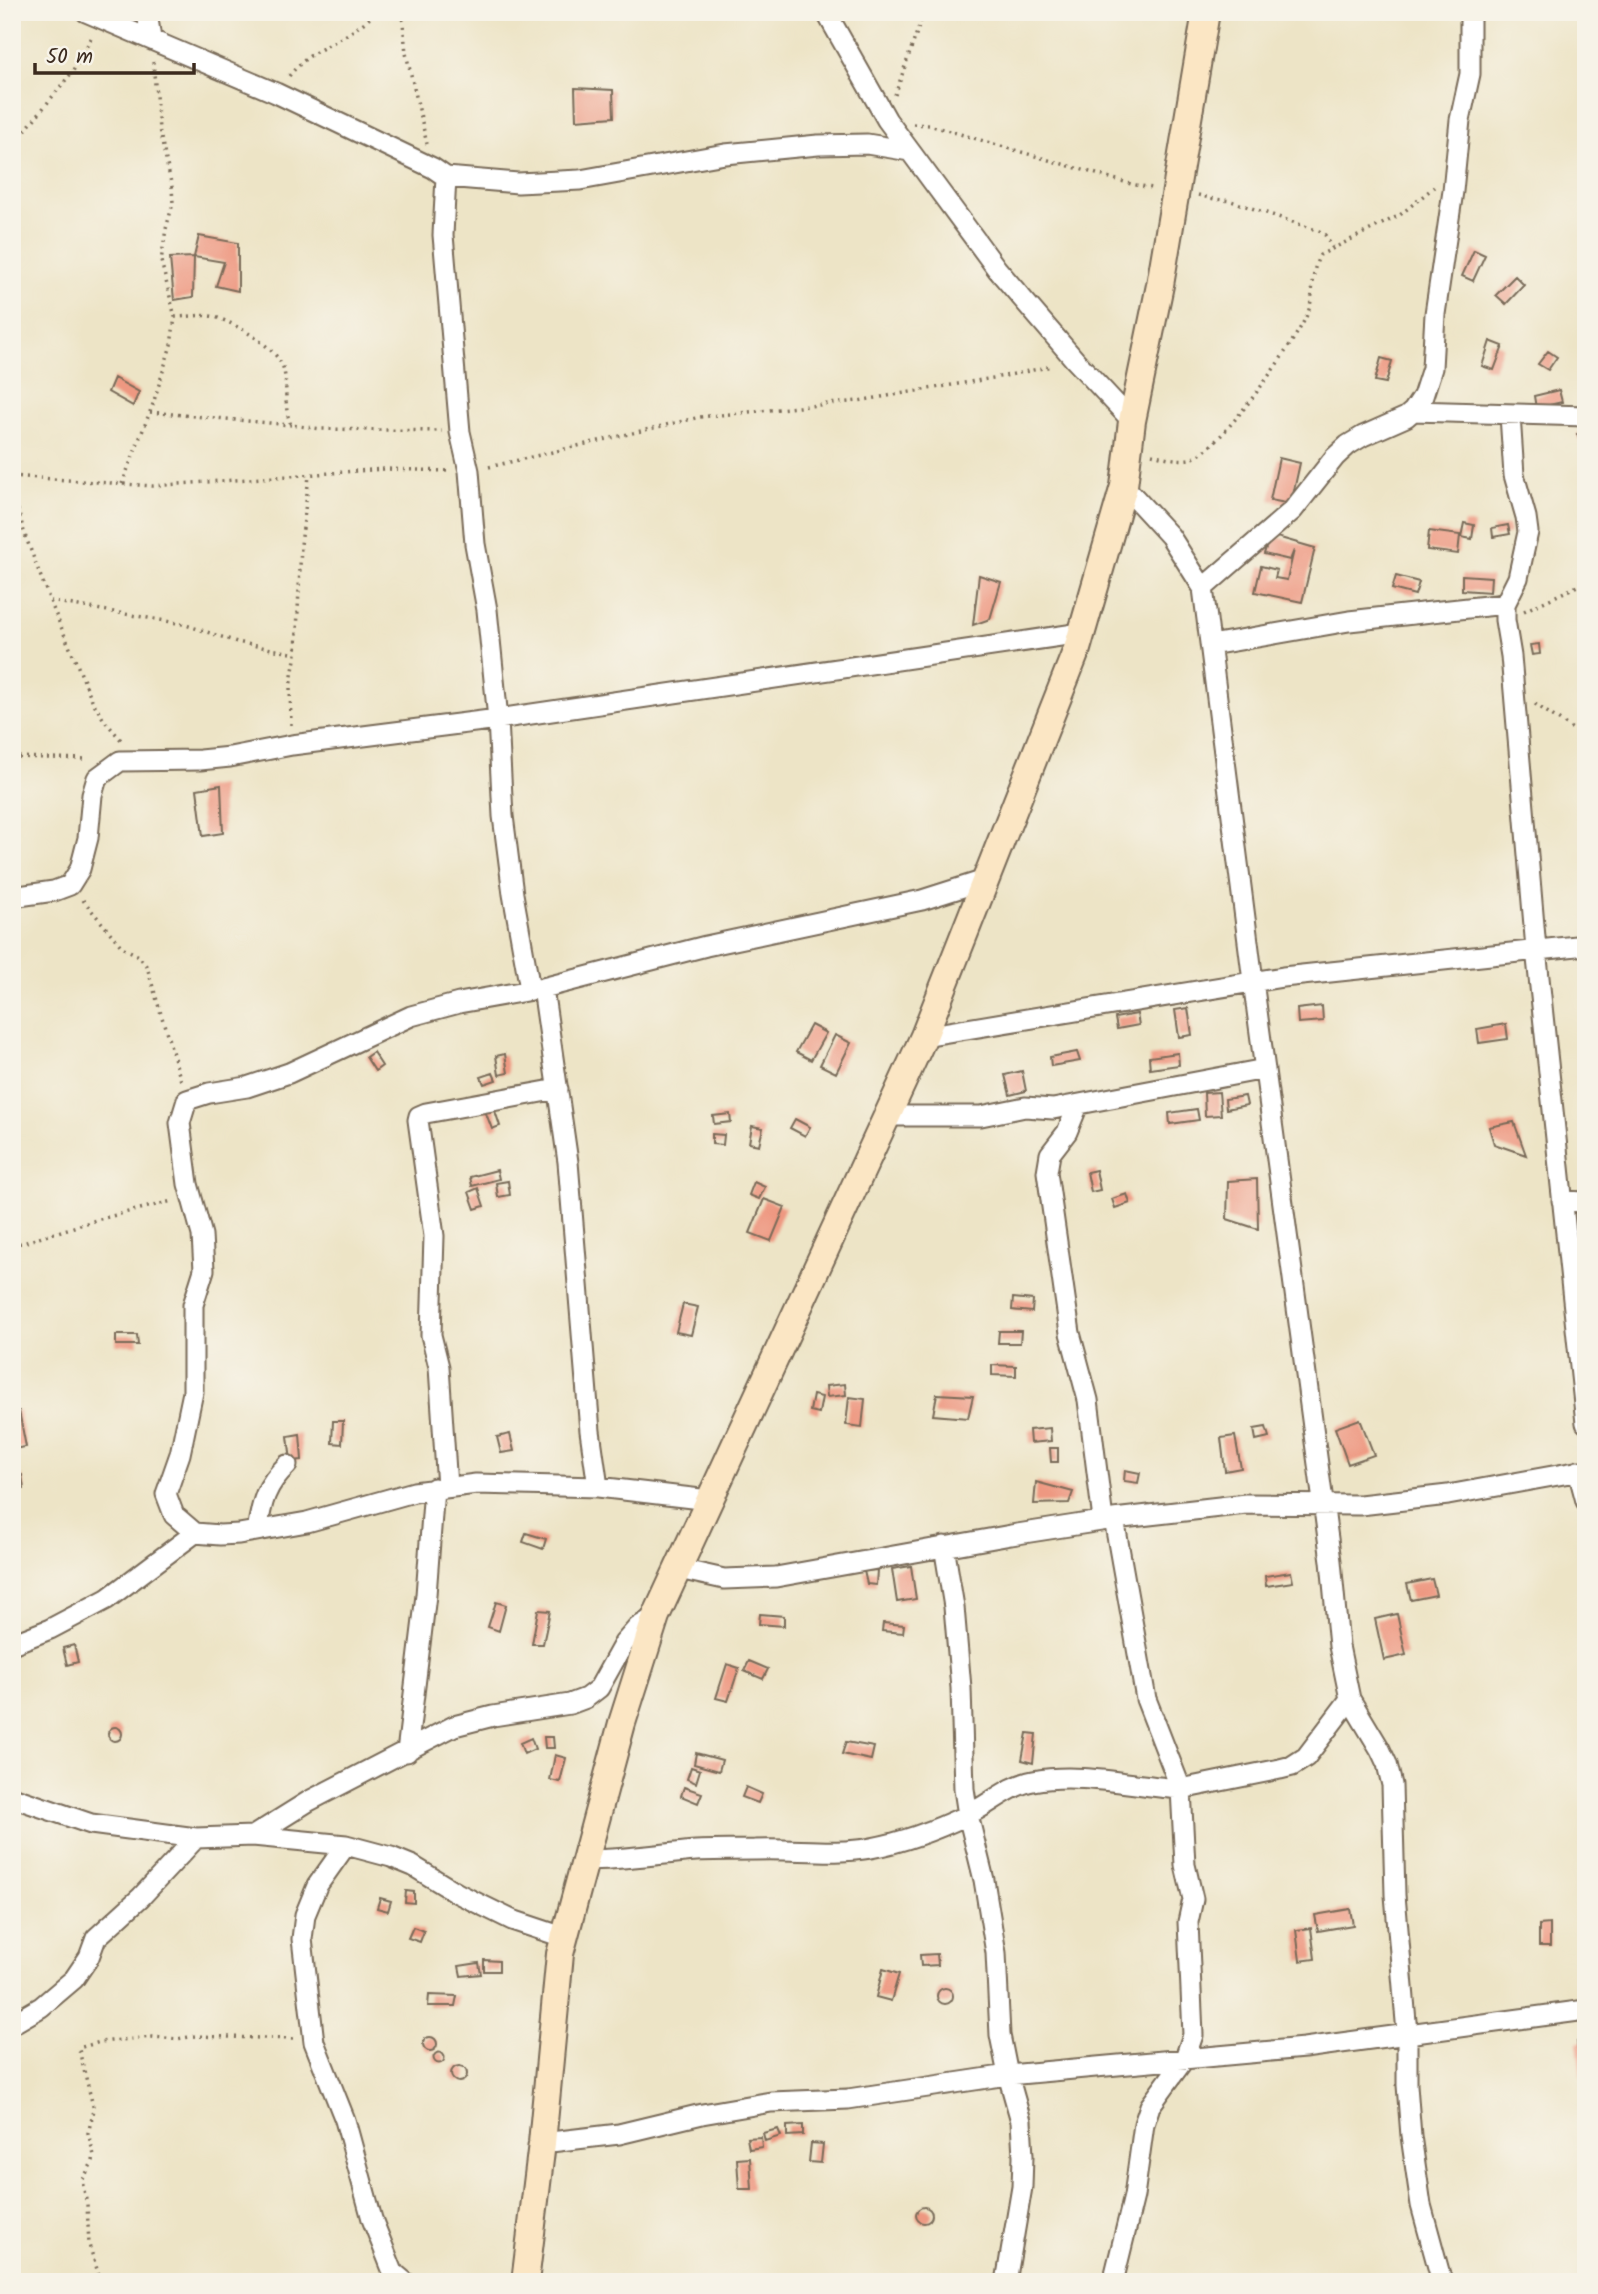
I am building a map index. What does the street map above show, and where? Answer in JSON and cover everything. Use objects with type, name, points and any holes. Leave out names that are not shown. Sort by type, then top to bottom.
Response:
[{"type":"main road","points":[[525,2282],[563,1937],[622,1723],[656,1616],[925,1036],[1081,633],[1124,486],[1132,421],[1160,285],[1206,12]]},
{"type":"street","points":[[147,12],[150,38]]},
{"type":"street","points":[[826,12],[889,123],[997,269],[1075,360],[1132,421]]},
{"type":"street","points":[[1203,588],[1293,510],[1335,457],[1348,445],[1406,417],[1423,397],[1432,368],[1435,314],[1460,120],[1469,74],[1470,12]]},
{"type":"street","points":[[94,15],[276,93],[439,172],[519,183],[580,180],[725,154],[818,145],[867,144],[910,151]]},
{"type":"street","points":[[439,172],[460,432],[469,471],[475,544],[487,610],[498,719],[503,816],[513,894],[558,1090],[568,1162],[590,1431],[598,1488]]},
{"type":"street","points":[[1413,411],[1586,416]]},
{"type":"street","points":[[1510,415],[1514,475],[1528,532],[1518,578],[1505,612],[1536,949],[1586,1423]]},
{"type":"street","points":[[1124,486],[1170,536],[1203,588],[1331,1561],[1339,1646],[1350,1699],[1380,1749],[1392,1785],[1395,1895],[1407,2033],[1411,2136],[1421,2206],[1442,2282]]},
{"type":"street","points":[[1211,645],[1349,621],[1505,612]]},
{"type":"street","points":[[12,897],[54,891],[70,885],[80,869],[88,838],[92,795],[97,778],[126,761],[200,760],[1081,633]]},
{"type":"street","points":[[709,1500],[598,1488],[476,1485],[441,1488],[307,1522],[257,1531],[220,1535],[195,1533],[174,1515],[166,1494],[180,1454],[193,1392],[193,1305],[204,1270],[202,1235],[191,1197],[180,1123],[187,1100],[209,1093],[247,1087],[289,1073],[411,1016],[706,946],[922,900],[988,879]]},
{"type":"street","points":[[925,1036],[1253,981],[1586,944]]},
{"type":"street","points":[[887,1116],[981,1116],[1025,1107],[1053,1109],[1265,1069]]},
{"type":"street","points":[[407,1752],[441,1488],[439,1367],[431,1335],[434,1236],[418,1120],[419,1116],[426,1113],[558,1090]]},
{"type":"street","points":[[1077,1105],[1067,1132],[1050,1154],[1047,1172],[1070,1333],[1088,1400],[1146,1699],[1181,1790],[1185,1865],[1193,1899],[1188,1922],[1193,2035],[1185,2058],[1150,2106],[1144,2124],[1134,2196],[1113,2282]]},
{"type":"street","points":[[1562,1200],[1586,1202]]},
{"type":"street","points":[[257,1531],[267,1490],[273,1478],[287,1465]]},
{"type":"street","points":[[679,1569],[724,1579],[776,1577],[1109,1519],[1246,1504],[1360,1505],[1448,1495],[1582,1471],[1586,1501]]},
{"type":"street","points":[[12,1644],[50,1629],[107,1599],[195,1533]]},
{"type":"street","points":[[944,1546],[954,1607],[961,1688],[964,1789],[984,1880],[996,1954],[1000,2035],[1021,2121],[1022,2187],[1006,2282]]},
{"type":"street","points":[[253,1836],[309,1801],[454,1726],[493,1716],[570,1704],[586,1698],[599,1688],[624,1643],[638,1627],[656,1616]]},
{"type":"street","points":[[585,1860],[616,1860],[709,1851],[851,1851],[895,1842],[968,1815],[1016,1787],[1032,1781],[1099,1780],[1181,1790],[1280,1769],[1299,1762],[1306,1757],[1350,1699]]},
{"type":"street","points":[[12,1797],[91,1824],[196,1838],[253,1836],[346,1845],[413,1866],[457,1893],[512,1920],[563,1937]]},
{"type":"street","points":[[12,2024],[41,2007],[74,1979],[89,1957],[96,1938],[141,1898],[196,1838]]},
{"type":"street","points":[[346,1845],[317,1886],[305,1915],[302,1939],[314,2042],[345,2120],[372,2219],[393,2272],[405,2282]]},
{"type":"street","points":[[542,2143],[619,2134],[702,2114],[771,2102],[848,2099],[1008,2074],[1304,2048],[1586,2010]]},
{"type":"path","points":[[276,93],[301,61],[339,40],[377,12]]},
{"type":"path","points":[[401,12],[406,53],[439,172]]},
{"type":"path","points":[[924,12],[889,123],[929,125],[1131,184],[1176,189],[1231,201],[1308,226],[1325,235],[1332,247]]},
{"type":"path","points":[[12,147],[72,71],[94,15]]},
{"type":"path","points":[[122,484],[150,412],[170,345],[175,317],[162,261],[173,203],[172,187],[159,129],[150,38]]},
{"type":"path","points":[[1129,448],[1179,460],[1195,457],[1209,446],[1271,375],[1307,315],[1312,298],[1315,263],[1320,255],[1400,215],[1455,170]]},
{"type":"path","points":[[175,317],[216,317],[267,346],[280,360],[284,370],[290,425]]},
{"type":"path","points":[[12,476],[178,485],[385,469],[469,471],[700,417],[858,401],[1005,376],[1075,360]]},
{"type":"path","points":[[150,412],[322,429],[460,432]]},
{"type":"path","points":[[292,745],[290,687],[296,654],[309,476]]},
{"type":"path","points":[[12,489],[25,535],[50,601],[93,702],[104,720],[120,737],[126,761],[12,757]]},
{"type":"path","points":[[1505,612],[1586,582]]},
{"type":"path","points":[[50,601],[183,624],[237,642],[296,654]]},
{"type":"path","points":[[1514,688],[1554,719],[1586,738]]},
{"type":"path","points":[[70,885],[122,947],[139,956],[147,967],[187,1100]]},
{"type":"path","points":[[12,1244],[191,1197]]},
{"type":"path","points":[[99,2275],[89,2245],[87,2204],[82,2181],[94,2155],[88,2133],[94,2110],[79,2050],[100,2042],[153,2037],[257,2037],[314,2042]]},
{"type":"building","points":[[575,88],[613,90],[614,117],[576,120]]},
{"type":"building","points":[[199,236],[238,243],[238,291],[216,286],[224,262],[194,257]]},
{"type":"building","points":[[1474,250],[1485,255],[1473,281],[1462,276]]},
{"type":"building","points":[[194,257],[193,297],[174,300],[170,258]]},
{"type":"building","points":[[1515,276],[1524,285],[1506,304],[1496,295]]},
{"type":"building","points":[[1490,341],[1503,346],[1494,370],[1482,366]]},
{"type":"building","points":[[1548,351],[1557,357],[1548,370],[1538,364]]},
{"type":"building","points":[[1381,358],[1392,361],[1386,383],[1375,381]]},
{"type":"building","points":[[114,378],[139,392],[133,406],[108,392]]},
{"type":"building","points":[[1559,390],[1562,402],[1536,408],[1534,396]]},
{"type":"building","points":[[1586,430],[1586,454],[1577,434]]},
{"type":"building","points":[[1279,458],[1300,463],[1291,504],[1270,500]]},
{"type":"building","points":[[1464,523],[1474,525],[1472,539],[1461,537]]},
{"type":"building","points":[[1508,525],[1510,534],[1493,537],[1492,528]]},
{"type":"building","points":[[1429,531],[1460,535],[1458,554],[1427,550]]},
{"type":"building","points":[[1270,535],[1315,548],[1302,602],[1255,592],[1261,566],[1277,570],[1275,578],[1287,580],[1294,550],[1290,560],[1264,554]]},
{"type":"building","points":[[979,575],[1001,582],[990,619],[973,625]]},
{"type":"building","points":[[1462,575],[1491,577],[1490,592],[1462,590]]},
{"type":"building","points":[[1396,576],[1419,582],[1415,595],[1392,589]]},
{"type":"building","points":[[1539,644],[1540,654],[1532,655],[1530,645]]},
{"type":"building","points":[[221,785],[223,833],[203,836],[197,789]]},
{"type":"building","points":[[1322,1006],[1323,1021],[1298,1023],[1297,1009]]},
{"type":"building","points":[[1188,1008],[1192,1035],[1179,1037],[1175,1010]]},
{"type":"building","points":[[1137,1014],[1139,1025],[1117,1029],[1115,1018]]},
{"type":"building","points":[[1506,1024],[1508,1039],[1479,1043],[1477,1029]]},
{"type":"building","points":[[811,1025],[826,1033],[811,1060],[796,1052]]},
{"type":"building","points":[[835,1035],[851,1043],[836,1073],[820,1065]]},
{"type":"building","points":[[373,1052],[382,1066],[375,1071],[366,1057]]},
{"type":"building","points":[[1077,1052],[1080,1061],[1051,1066],[1050,1057]]},
{"type":"building","points":[[1178,1053],[1179,1065],[1150,1069],[1149,1057]]},
{"type":"building","points":[[505,1054],[508,1073],[499,1075],[496,1056]]},
{"type":"building","points":[[1022,1071],[1026,1091],[1010,1095],[1005,1075]]},
{"type":"building","points":[[493,1073],[496,1080],[484,1084],[481,1077]]},
{"type":"building","points":[[1219,1092],[1221,1115],[1205,1116],[1204,1093]]},
{"type":"building","points":[[1245,1096],[1247,1105],[1226,1109],[1225,1099]]},
{"type":"building","points":[[493,1105],[500,1126],[492,1129],[484,1108]]},
{"type":"building","points":[[1197,1109],[1199,1120],[1170,1124],[1169,1113]]},
{"type":"building","points":[[730,1114],[731,1122],[714,1124],[713,1116]]},
{"type":"building","points":[[795,1119],[810,1127],[805,1136],[790,1128]]},
{"type":"building","points":[[1514,1122],[1526,1155],[1494,1144],[1489,1127]]},
{"type":"building","points":[[752,1126],[763,1128],[759,1145],[749,1143]]},
{"type":"building","points":[[712,1134],[724,1135],[723,1145],[712,1144]]},
{"type":"building","points":[[497,1170],[499,1179],[472,1186],[470,1177]]},
{"type":"building","points":[[1096,1170],[1100,1190],[1091,1192],[1087,1172]]},
{"type":"building","points":[[1257,1179],[1258,1229],[1227,1219],[1228,1181]]},
{"type":"building","points":[[508,1181],[510,1195],[498,1197],[496,1183]]},
{"type":"building","points":[[754,1182],[765,1187],[759,1199],[749,1195]]},
{"type":"building","points":[[478,1188],[484,1206],[475,1209],[469,1192]]},
{"type":"building","points":[[1127,1194],[1130,1203],[1115,1208],[1112,1199]]},
{"type":"building","points":[[764,1199],[785,1207],[771,1241],[750,1233]]},
{"type":"building","points":[[1013,1298],[1033,1300],[1032,1312],[1012,1310]]},
{"type":"building","points":[[683,1304],[698,1307],[691,1335],[676,1332]]},
{"type":"building","points":[[999,1331],[1021,1331],[1020,1343],[998,1343]]},
{"type":"building","points":[[116,1335],[137,1335],[138,1345],[116,1345]]},
{"type":"building","points":[[992,1365],[1016,1366],[1016,1376],[992,1375]]},
{"type":"building","points":[[845,1384],[846,1395],[827,1397],[826,1386]]},
{"type":"building","points":[[937,1394],[973,1396],[968,1418],[933,1415]]},
{"type":"building","points":[[813,1395],[822,1397],[819,1413],[810,1411]]},
{"type":"building","points":[[849,1397],[865,1399],[862,1427],[846,1425]]},
{"type":"building","points":[[19,1411],[26,1447],[12,1449],[12,1412]]},
{"type":"building","points":[[1360,1419],[1374,1455],[1348,1464],[1335,1428]]},
{"type":"building","points":[[333,1421],[343,1421],[342,1444],[332,1443]]},
{"type":"building","points":[[1266,1427],[1269,1437],[1256,1440],[1254,1429]]},
{"type":"building","points":[[1050,1428],[1051,1441],[1030,1443],[1029,1430]]},
{"type":"building","points":[[300,1434],[302,1460],[291,1461],[288,1436]]},
{"type":"building","points":[[510,1434],[514,1451],[501,1453],[497,1437]]},
{"type":"building","points":[[1235,1436],[1241,1468],[1225,1471],[1221,1438]]},
{"type":"building","points":[[1050,1448],[1058,1448],[1058,1462],[1051,1462]]},
{"type":"building","points":[[1125,1470],[1140,1473],[1138,1483],[1124,1481]]},
{"type":"building","points":[[22,1475],[24,1489],[12,1491],[12,1477]]},
{"type":"building","points":[[1036,1482],[1073,1492],[1069,1503],[1034,1504]]},
{"type":"building","points":[[526,1533],[546,1539],[543,1549],[523,1542]]},
{"type":"building","points":[[911,1566],[916,1599],[897,1602],[892,1569]]},
{"type":"building","points":[[877,1570],[876,1585],[867,1584],[864,1571]]},
{"type":"building","points":[[1291,1572],[1293,1582],[1266,1586],[1265,1576]]},
{"type":"building","points":[[1432,1579],[1436,1595],[1411,1600],[1407,1584]]},
{"type":"building","points":[[496,1602],[506,1605],[499,1631],[488,1627]]},
{"type":"building","points":[[538,1610],[550,1611],[543,1644],[532,1644]]},
{"type":"building","points":[[760,1614],[784,1616],[784,1626],[759,1624]]},
{"type":"building","points":[[1397,1614],[1406,1655],[1384,1660],[1375,1619]]},
{"type":"building","points":[[883,1623],[904,1625],[903,1633],[882,1631]]},
{"type":"building","points":[[74,1645],[78,1662],[67,1665],[63,1648]]},
{"type":"building","points":[[749,1661],[768,1669],[763,1679],[744,1671]]},
{"type":"building","points":[[727,1664],[739,1668],[728,1701],[716,1698]]},
{"type":"building","points":[[115,1727],[120,1729],[120,1739],[115,1741],[110,1739],[108,1734],[110,1729]]},
{"type":"building","points":[[1027,1733],[1036,1734],[1033,1763],[1022,1760]]},
{"type":"building","points":[[544,1737],[553,1737],[554,1748],[545,1748]]},
{"type":"building","points":[[531,1738],[535,1749],[524,1754],[520,1743]]},
{"type":"building","points":[[846,1742],[874,1747],[871,1760],[842,1754]]},
{"type":"building","points":[[696,1753],[722,1760],[719,1771],[694,1764]]},
{"type":"building","points":[[555,1755],[566,1758],[560,1782],[550,1780]]},
{"type":"building","points":[[691,1767],[700,1770],[696,1783],[687,1779]]},
{"type":"building","points":[[684,1787],[702,1793],[698,1803],[681,1796]]},
{"type":"building","points":[[746,1787],[762,1794],[758,1803],[742,1797]]},
{"type":"building","points":[[406,1891],[414,1892],[414,1903],[405,1902]]},
{"type":"building","points":[[380,1898],[391,1901],[388,1911],[377,1908]]},
{"type":"building","points":[[1350,1909],[1353,1925],[1318,1931],[1315,1915]]},
{"type":"building","points":[[1550,1924],[1550,1946],[1539,1946],[1539,1925]]},
{"type":"building","points":[[413,1927],[424,1931],[420,1942],[408,1938]]},
{"type":"building","points":[[1311,1928],[1315,1959],[1300,1961],[1296,1930]]},
{"type":"building","points":[[937,1954],[938,1965],[921,1966],[920,1955]]},
{"type":"building","points":[[484,1960],[499,1961],[499,1971],[484,1971]]},
{"type":"building","points":[[479,1963],[481,1974],[461,1976],[459,1966]]},
{"type":"building","points":[[883,1969],[899,1974],[891,2001],[876,1997]]},
{"type":"building","points":[[942,1988],[948,1988],[953,1996],[951,2002],[942,2004],[937,1999],[937,1993]]},
{"type":"building","points":[[429,1995],[457,1996],[455,2006],[428,2006]]},
{"type":"building","points":[[430,2037],[435,2039],[435,2049],[430,2051],[425,2049],[423,2044],[425,2039]]},
{"type":"building","points":[[1586,2041],[1586,2076],[1581,2077],[1577,2042]]},
{"type":"building","points":[[439,2053],[443,2054],[443,2062],[439,2063],[435,2062],[434,2058],[435,2054]]},
{"type":"building","points":[[456,2066],[462,2066],[467,2074],[465,2080],[456,2082],[451,2077],[451,2071]]},
{"type":"building","points":[[803,2125],[803,2135],[787,2136],[787,2126]]},
{"type":"building","points":[[778,2129],[781,2136],[765,2141],[763,2133]]},
{"type":"building","points":[[761,2137],[762,2147],[749,2149],[747,2138]]},
{"type":"building","points":[[811,2143],[823,2144],[821,2163],[809,2162]]},
{"type":"building","points":[[750,2158],[752,2189],[739,2189],[737,2159]]},
{"type":"building","points":[[921,2207],[927,2207],[932,2215],[930,2221],[921,2223],[916,2218],[916,2212]]}]
